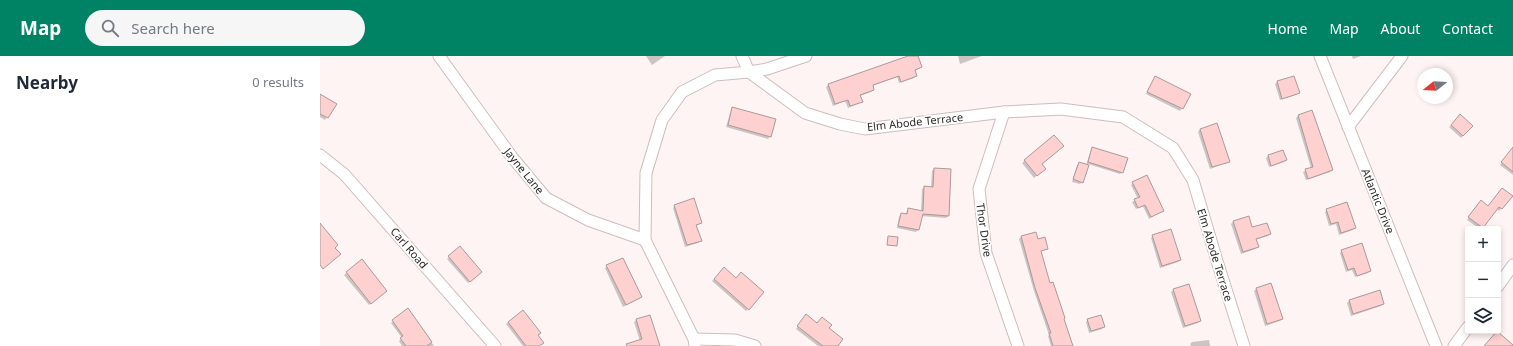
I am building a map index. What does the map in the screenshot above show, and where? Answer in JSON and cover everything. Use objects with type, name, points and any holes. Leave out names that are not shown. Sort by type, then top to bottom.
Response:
[{"type":"street","name":"Jayne Lane","points":[[439,56],[512,157],[546,198],[588,220],[645,240]]},
{"type":"street","points":[[742,56],[749,72]]},
{"type":"street","points":[[755,346],[735,340],[695,342],[645,240],[646,173],[662,120],[682,92],[715,75],[767,69],[806,56]]},
{"type":"street","name":"Atlantic Drive","points":[[1320,56],[1436,346]]},
{"type":"street","points":[[1348,127],[1402,56]]},
{"type":"street","name":"Elm Abode Terrace","points":[[749,72],[805,113],[840,124],[865,129],[1004,112],[1061,109],[1123,117],[1174,148],[1193,180],[1244,346]]},
{"type":"street","name":"Thor Drive","points":[[1004,112],[979,189],[986,253],[1018,346]]},
{"type":"street","name":"Carl Road","points":[[320,155],[344,174],[495,346]]},
{"type":"street","points":[[1501,282],[1513,265]]},
{"type":"street","points":[[1454,346],[1465,331]]},
{"type":"building","points":[[908,56],[918,56],[922,67],[915,70],[917,76],[901,82],[899,76],[873,85],[874,90],[860,95],[863,102],[850,106],[848,100],[835,104],[828,84]]},
{"type":"building","points":[[1155,76],[1191,94],[1183,109],[1147,92]]},
{"type":"building","points":[[1294,76],[1300,93],[1282,99],[1277,81]]},
{"type":"building","points":[[320,94],[337,104],[328,118],[320,114]]},
{"type":"building","points":[[732,107],[776,119],[771,137],[728,125]]},
{"type":"building","points":[[1312,110],[1333,170],[1308,179],[1305,169],[1313,167],[1298,115]]},
{"type":"building","points":[[1460,114],[1473,126],[1463,136],[1451,125]]},
{"type":"building","points":[[1217,123],[1230,162],[1212,167],[1200,129]]},
{"type":"building","points":[[1054,135],[1064,146],[1042,164],[1046,169],[1037,176],[1024,160]]},
{"type":"building","points":[[1092,147],[1128,158],[1123,173],[1088,162]]},
{"type":"building","points":[[1513,147],[1513,172],[1501,162]]},
{"type":"building","points":[[1283,150],[1287,160],[1271,166],[1268,155]]},
{"type":"building","points":[[1079,162],[1089,165],[1083,183],[1073,179]]},
{"type":"building","points":[[934,168],[951,169],[949,216],[923,214],[919,230],[898,226],[901,213],[907,214],[908,208],[923,211],[924,186],[933,187]]},
{"type":"building","points":[[1147,175],[1164,211],[1151,217],[1145,205],[1138,208],[1134,199],[1140,197],[1132,182]]},
{"type":"building","points":[[1502,188],[1513,196],[1502,209],[1499,207],[1485,226],[1480,226],[1468,217],[1481,200],[1488,206]]},
{"type":"building","points":[[694,198],[702,223],[696,225],[702,241],[687,245],[674,205]]},
{"type":"building","points":[[1347,202],[1356,228],[1341,233],[1338,222],[1331,224],[1326,209]]},
{"type":"building","points":[[1249,216],[1252,227],[1267,223],[1271,234],[1256,239],[1259,247],[1243,252],[1233,221]]},
{"type":"building","points":[[320,223],[338,245],[335,248],[341,254],[323,269],[320,265]]},
{"type":"building","points":[[1171,229],[1181,260],[1162,266],[1152,235]]},
{"type":"building","points":[[1036,232],[1038,239],[1045,237],[1048,249],[1041,251],[1050,283],[1053,282],[1073,346],[1053,346],[1049,333],[1051,333],[1035,288],[1021,236]]},
{"type":"building","points":[[888,236],[898,237],[897,246],[887,245]]},
{"type":"building","points":[[1362,243],[1371,271],[1357,276],[1354,268],[1348,270],[1341,250]]},
{"type":"building","points":[[460,246],[482,272],[470,282],[448,256]]},
{"type":"building","points":[[623,258],[642,297],[626,305],[606,265]]},
{"type":"building","points":[[362,259],[387,291],[371,304],[346,272]]},
{"type":"building","points":[[724,267],[736,278],[741,272],[764,292],[749,310],[714,279]]},
{"type":"building","points":[[1271,283],[1283,319],[1267,324],[1256,288]]},
{"type":"building","points":[[1189,284],[1201,321],[1185,326],[1173,289]]},
{"type":"building","points":[[1380,290],[1384,304],[1353,314],[1349,300]]},
{"type":"building","points":[[408,308],[432,342],[427,346],[406,346],[400,338],[403,336],[392,320]]},
{"type":"building","points":[[523,310],[541,333],[538,335],[544,343],[539,346],[526,346],[508,322]]},
{"type":"building","points":[[806,314],[817,323],[822,317],[832,325],[829,328],[843,339],[838,346],[823,346],[797,326]]},
{"type":"building","points":[[650,315],[660,346],[627,346],[626,344],[642,339],[636,319]]},
{"type":"building","points":[[1101,315],[1105,327],[1091,331],[1087,319]]},
{"type":"building","points":[[1494,334],[1500,334],[1513,345],[1513,346],[1484,346]]}]
